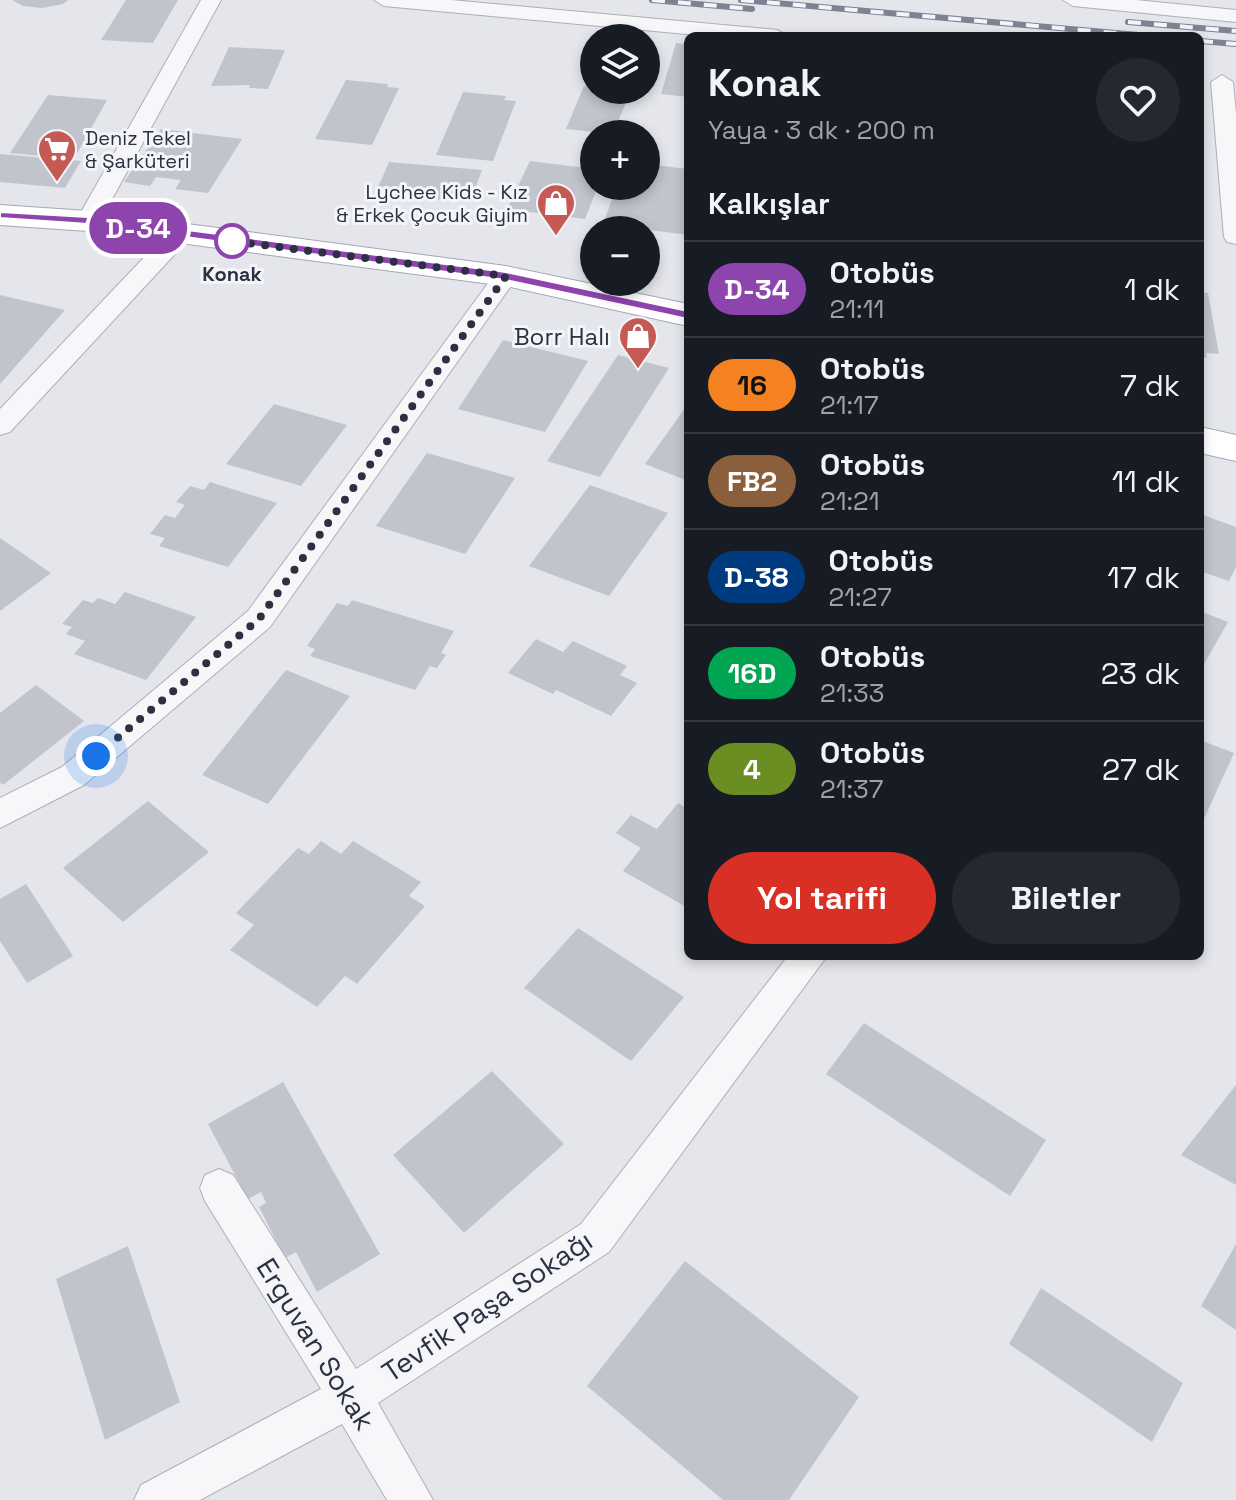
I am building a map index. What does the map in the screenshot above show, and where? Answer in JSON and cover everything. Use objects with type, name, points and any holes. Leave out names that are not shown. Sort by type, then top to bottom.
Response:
[{"type":"main road","points":[[0,215],[88,221],[506,276],[684,314]]},
{"type":"main road","points":[[1204,441],[1236,448]]},
{"type":"street","points":[[88,221],[211,0]]},
{"type":"street","points":[[384,0],[733,32]]},
{"type":"street","points":[[1073,0],[1236,16]]},
{"type":"street","points":[[1219,82],[1236,237]]},
{"type":"street","points":[[0,426],[180,234]]},
{"type":"street","points":[[0,814],[73,776],[259,619],[506,276]]},
{"type":"street","name":"Tevfik Paşa Sokağı","points":[[156,1500],[350,1397],[595,1238],[806,960]]},
{"type":"street","name":"Erguvan Sokak","points":[[219,1188],[411,1500]]},
{"type":"building","points":[[12,0],[68,0],[42,8],[23,6]]},
{"type":"building","points":[[126,0],[178,0],[153,43],[101,40]]},
{"type":"building","points":[[676,43],[684,44],[684,97],[661,94]]},
{"type":"building","points":[[229,47],[285,50],[268,89],[249,88],[250,85],[211,86]]},
{"type":"building","points":[[346,80],[399,88],[372,145],[315,139]]},
{"type":"building","points":[[463,92],[506,96],[504,100],[516,101],[493,161],[436,155]]},
{"type":"building","points":[[48,95],[107,100],[74,159],[10,153]]},
{"type":"building","points":[[580,96],[580,104],[625,104],[619,120],[580,120],[580,130],[566,129]]},
{"type":"building","points":[[161,129],[242,139],[208,193],[175,189],[181,180],[156,177],[150,186],[124,182]]},
{"type":"building","points":[[0,154],[81,161],[65,188],[0,182]]},
{"type":"building","points":[[530,161],[580,167],[580,200],[592,200],[586,216],[580,218],[507,209]]},
{"type":"building","points":[[389,162],[482,170],[470,202],[375,194]]},
{"type":"building","points":[[660,166],[684,169],[684,234],[660,231],[660,216],[606,216],[612,200],[660,200]]},
{"type":"building","points":[[1204,292],[1208,293],[1219,354],[1206,353],[1207,358],[1204,358]]},
{"type":"building","points":[[0,295],[65,310],[0,384]]},
{"type":"building","points":[[503,340],[588,361],[545,432],[458,409]]},
{"type":"building","points":[[618,355],[669,368],[600,477],[547,461]]},
{"type":"building","points":[[274,404],[347,425],[301,486],[226,464]]},
{"type":"building","points":[[684,410],[684,479],[645,464]]},
{"type":"building","points":[[427,453],[515,478],[465,554],[376,526]]},
{"type":"building","points":[[210,482],[277,503],[228,567],[159,546],[165,538],[150,534],[165,515],[175,518],[185,505],[176,502],[190,486],[204,490]]},
{"type":"building","points":[[590,485],[668,513],[609,596],[529,566]]},
{"type":"building","points":[[1204,515],[1236,527],[1236,567],[1229,581],[1204,572]]},
{"type":"building","points":[[0,538],[51,573],[0,611]]},
{"type":"building","points":[[125,592],[196,617],[146,680],[74,654],[85,641],[66,634],[72,627],[62,624],[83,600],[93,603],[98,598],[115,604]]},
{"type":"building","points":[[352,600],[454,631],[441,653],[446,655],[437,668],[430,666],[415,690],[310,656],[315,649],[307,646],[337,603],[348,606]]},
{"type":"building","points":[[1204,613],[1228,622],[1204,664]]},
{"type":"building","points":[[536,639],[563,652],[573,641],[627,666],[620,675],[637,683],[611,716],[556,690],[553,694],[508,673]]},
{"type":"building","points":[[286,670],[350,696],[268,804],[202,775]]},
{"type":"building","points":[[36,685],[84,721],[3,785],[0,782],[0,713]]},
{"type":"building","points":[[1204,742],[1234,753],[1204,819]]},
{"type":"building","points":[[148,801],[209,852],[123,922],[63,868]]},
{"type":"building","points":[[678,803],[684,807],[684,906],[623,871],[641,848],[616,833],[631,815],[657,829]]},
{"type":"building","points":[[321,841],[341,854],[353,841],[421,882],[409,896],[425,906],[357,984],[345,976],[317,1007],[230,950],[254,925],[236,913],[298,848],[309,854]]},
{"type":"building","points":[[26,884],[73,956],[27,983],[0,941],[0,899]]},
{"type":"building","points":[[578,928],[684,997],[631,1061],[524,988]]},
{"type":"building","points":[[864,1023],[1046,1140],[1010,1196],[826,1074]]},
{"type":"building","points":[[492,1071],[564,1144],[464,1233],[393,1155]]},
{"type":"building","points":[[283,1082],[380,1254],[317,1292],[296,1252],[285,1258],[259,1207],[266,1203],[261,1192],[248,1199],[208,1124]]},
{"type":"building","points":[[1236,1085],[1236,1185],[1181,1155]]},
{"type":"building","points":[[1236,1244],[1236,1330],[1201,1306]]},
{"type":"building","points":[[128,1246],[180,1402],[105,1440],[56,1279]]},
{"type":"building","points":[[685,1261],[859,1397],[789,1500],[723,1500],[587,1386]]},
{"type":"building","points":[[1041,1288],[1183,1383],[1152,1442],[1009,1344]]},
{"type":"railway","points":[[652,0],[752,9]]},
{"type":"railway","points":[[741,0],[1105,32]]},
{"type":"railway","points":[[1128,22],[1236,31]]},
{"type":"railway","points":[[1204,41],[1236,44]]},
{"type":"bus line","name":"D-34","points":[[0,215],[88,221],[506,276],[684,314]]},
{"type":"place","name":"Deniz Tekel & Şarküteri","points":[[57,183]]},
{"type":"place","name":"Lychee Kids - Kız & Erkek Çocuk Giyim","points":[[556,237]]},
{"type":"place","name":"Konak","points":[[232,241]]},
{"type":"place","name":"Borr Halı","points":[[638,370]]},
{"type":"route","points":[[96,756],[259,619],[506,276],[232,241]]}]
